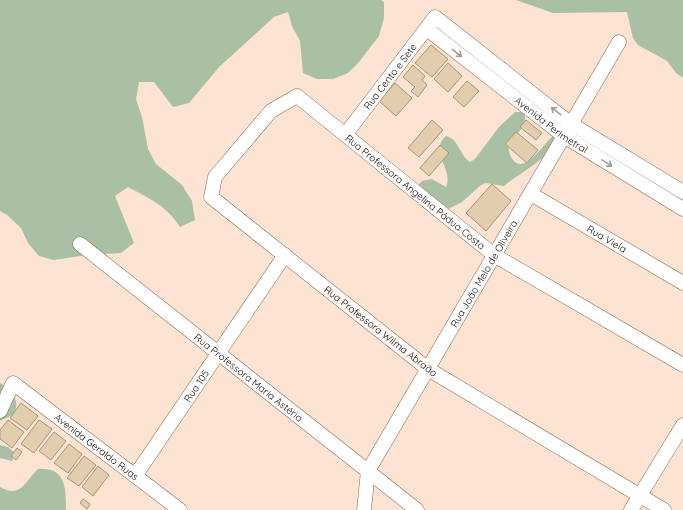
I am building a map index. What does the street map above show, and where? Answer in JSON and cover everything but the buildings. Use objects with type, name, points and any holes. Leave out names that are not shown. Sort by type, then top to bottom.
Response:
[{"type":"street","name":"Rua Cento e Sete","points":[[345,135],[435,17]]},
{"type":"street","name":"Avenida Perimetral","points":[[435,17],[571,124],[683,192]]},
{"type":"street","name":"Avenida Perimetral","points":[[427,29],[564,136],[683,209]]},
{"type":"street","name":"Rua João Melo de Oliveira","points":[[364,510],[368,471],[620,42]]},
{"type":"street","name":"Rua Professora Angelina Pádua Costa","points":[[211,197],[215,177],[271,111],[297,96],[494,255],[683,365]]},
{"type":"street","name":"Rua Viela","points":[[531,194],[683,283]]},
{"type":"street","name":"Rua Professora Wilma Abraão","points":[[211,197],[428,369],[664,510]]},
{"type":"street","name":"Rua Professora Maria Astéria","points":[[80,244],[417,510]]},
{"type":"street","name":"Rua 105","points":[[135,476],[284,255]]},
{"type":"street","name":"Avenida Geraldo Ruas","points":[[0,411],[13,384],[180,510]]},
{"type":"street","points":[[631,510],[683,425]]},
{"type":"green space","points":[[0,0],[381,0],[384,2],[384,18],[379,36],[359,62],[348,73],[333,79],[317,79],[303,73],[300,41],[292,26],[288,12],[274,17],[220,66],[189,103],[173,107],[154,82],[139,82],[136,99],[142,117],[148,149],[156,164],[182,185],[192,201],[195,220],[180,227],[175,219],[163,208],[128,187],[115,196],[134,243],[121,253],[87,255],[54,260],[39,256],[28,243],[21,228],[7,215],[0,211]]},
{"type":"green space","points":[[516,0],[683,0],[683,78],[676,73],[667,61],[638,45],[633,38],[627,12],[553,13]]},
{"type":"green space","points":[[515,112],[524,112],[525,117],[524,125],[509,142],[511,156],[518,164],[523,164],[529,161],[553,136],[557,138],[548,153],[534,165],[504,186],[486,183],[481,185],[462,202],[448,209],[437,204],[418,185],[422,181],[432,179],[446,187],[448,180],[440,154],[440,148],[441,142],[446,136],[454,140],[464,156],[470,162],[475,159],[499,127]]},
{"type":"green space","points":[[0,383],[12,392],[16,401],[16,406],[12,415],[0,421]]},
{"type":"green space","points":[[0,445],[8,447],[15,453],[12,461],[0,458]]},
{"type":"green space","points":[[38,469],[54,471],[59,475],[65,487],[66,510],[0,510],[0,487],[13,491],[18,490]]}]
